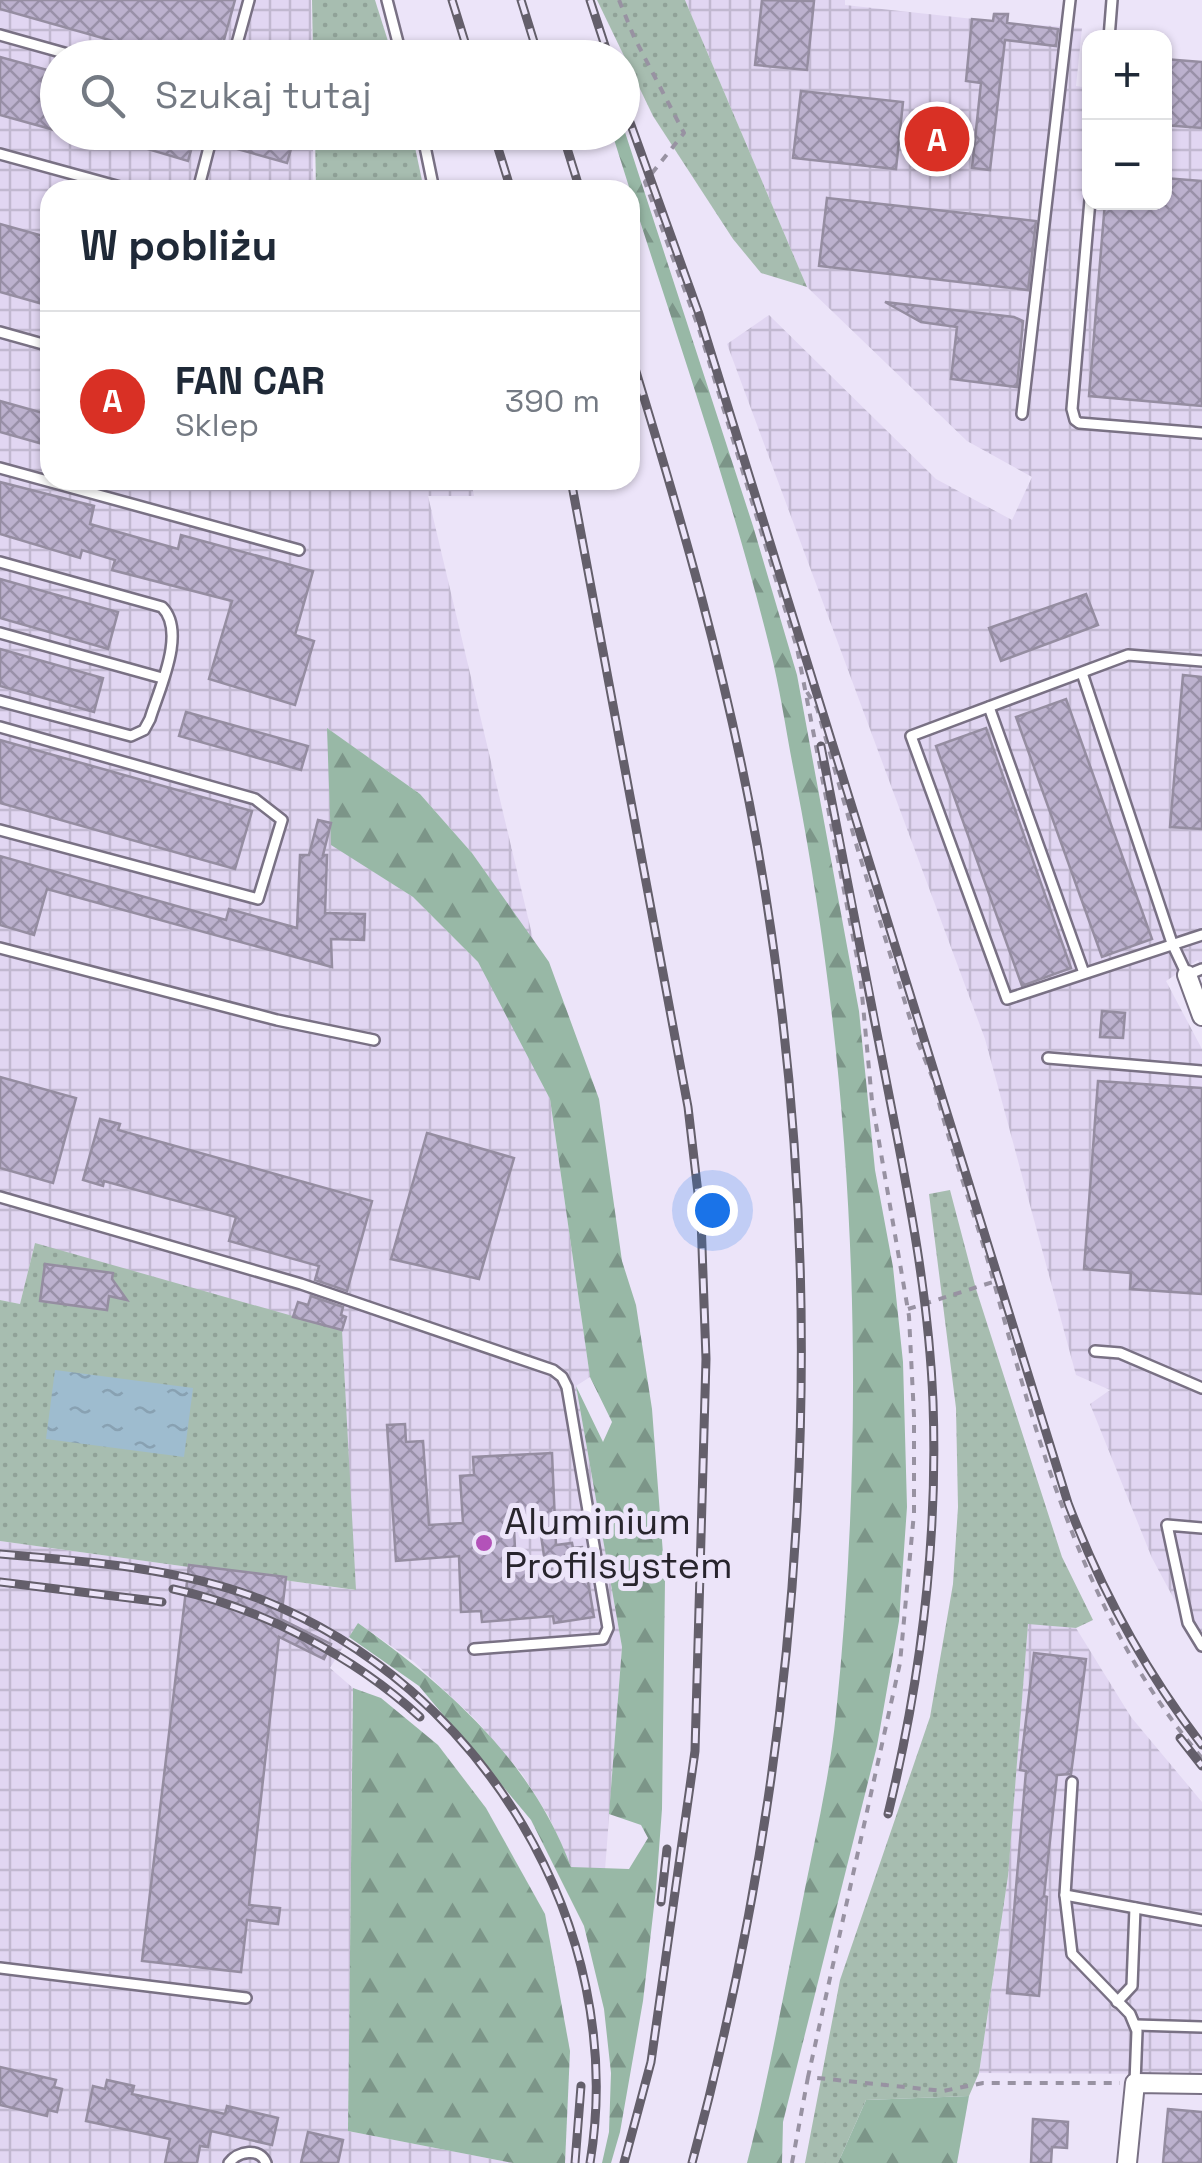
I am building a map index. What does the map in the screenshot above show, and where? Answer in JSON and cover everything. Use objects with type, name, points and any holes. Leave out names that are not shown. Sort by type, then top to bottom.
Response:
[{"type":"street","points":[[1195,972],[1202,1016]]},
{"type":"street","points":[[1127,2163],[1135,2084],[1202,2084]]},
{"type":"lane","points":[[238,40],[250,0]]},
{"type":"lane","points":[[387,0],[397,40]]},
{"type":"lane","points":[[1022,414],[1070,0]]},
{"type":"lane","points":[[1110,30],[1112,0]]},
{"type":"lane","points":[[0,34],[40,46]]},
{"type":"lane","points":[[201,180],[208,150]]},
{"type":"lane","points":[[426,150],[432,180]]},
{"type":"lane","points":[[0,154],[95,180]]},
{"type":"lane","points":[[1089,210],[1072,410],[1075,420],[1202,433]]},
{"type":"lane","points":[[0,332],[40,343]]},
{"type":"lane","points":[[0,468],[40,479]]},
{"type":"lane","points":[[80,490],[299,550]]},
{"type":"lane","points":[[0,562],[162,607],[170,615],[173,640],[150,719],[144,730],[132,736],[0,701]]},
{"type":"lane","points":[[0,633],[162,678]]},
{"type":"lane","points":[[1202,661],[1128,655],[910,736],[1007,999],[1202,935]]},
{"type":"lane","points":[[1082,673],[1172,943],[1195,972]]},
{"type":"lane","points":[[989,708],[1084,973]]},
{"type":"lane","points":[[0,727],[255,799],[282,820],[258,899],[0,830]]},
{"type":"lane","points":[[0,948],[277,1020],[374,1040]]},
{"type":"lane","points":[[1048,1058],[1202,1071]]},
{"type":"lane","points":[[0,1197],[301,1284],[562,1376],[608,1628],[603,1638],[474,1649]]},
{"type":"lane","points":[[1095,1351],[1120,1353],[1202,1388]]},
{"type":"lane","points":[[1202,1528],[1168,1524],[1188,1624],[1202,1646]]},
{"type":"lane","points":[[1072,1782],[1065,1895],[1072,1954],[1136,2025],[1135,2084]]},
{"type":"lane","points":[[1065,1895],[1202,1920]]},
{"type":"lane","points":[[1117,2002],[1132,1986],[1136,1908]]},
{"type":"lane","points":[[0,1968],[246,1998]]},
{"type":"lane","points":[[1136,2025],[1202,2027]]},
{"type":"lane","points":[[229,2163],[246,2152],[259,2155],[266,2163]]},
{"type":"path","points":[[619,0],[636,40]]},
{"type":"path","points":[[640,49],[684,133],[645,182],[699,329],[797,648],[860,973],[872,1101],[908,1309],[914,1513],[900,1663],[792,2163]]},
{"type":"path","points":[[805,688],[818,708],[856,847],[916,1038],[934,1079],[1075,1544],[1120,1638],[1183,1736],[1202,1758]]},
{"type":"path","points":[[908,1309],[993,1282]]},
{"type":"path","points":[[808,2077],[943,2091],[983,2083],[1135,2084]]},
{"type":"shaded area","points":[[0,0],[311,0],[312,40],[40,40],[40,150],[313,150],[313,180],[40,180],[40,490],[473,490],[474,496],[428,496],[534,943],[472,853],[420,794],[328,729],[331,844],[413,897],[478,962],[515,1019],[550,1099],[590,1377],[576,1386],[622,1647],[605,1870],[571,1867],[549,1817],[522,1774],[476,1720],[414,1662],[358,1623],[330,1668],[353,1688],[348,2131],[513,2163],[0,2163],[0,1541],[355,1590],[35,1243],[20,1304],[0,1300]]},
{"type":"shaded area","points":[[685,0],[845,0],[845,5],[992,21],[994,12],[1008,14],[1008,23],[1082,28],[1076,86],[1082,87],[1082,210],[1172,210],[1172,60],[1202,62],[1202,971],[1198,960],[1166,981],[1202,1049],[1202,1651],[1152,1558],[1090,1404],[1110,1390],[1076,1375],[985,1039],[727,344],[769,315],[936,479],[1012,520],[1032,477],[967,441],[807,287]]},
{"type":"shaded area","points":[[1028,1623],[1076,1628],[1131,1717],[1202,1802],[1202,2074],[979,2073],[1007,1884]]},
{"type":"green space","points":[[312,0],[375,0],[388,40],[313,40]]},
{"type":"green space","points":[[597,0],[685,0],[807,287],[761,273],[733,239],[653,116],[640,89],[640,40],[616,40]]},
{"type":"green space","points":[[315,150],[416,150],[422,180],[316,180]]},
{"type":"green space","points":[[617,150],[631,150],[753,526],[797,675],[859,1011],[875,1170],[893,1267],[903,1362],[907,1507],[899,1621],[877,1746],[783,2122],[782,2163],[747,2163],[820,1817],[836,1714],[852,1481],[850,1246],[843,1129],[816,897],[774,666],[715,454],[640,220],[640,180],[627,180]]},
{"type":"green space","points":[[327,728],[420,794],[472,853],[549,962],[599,1099],[622,1261],[636,1305],[652,1409],[665,1580],[662,1809],[656,1889],[643,2001],[611,2163],[602,2163],[609,2132],[611,2073],[604,2009],[584,1926],[531,1820],[419,1686],[349,1637],[358,1623],[424,1673],[484,1729],[534,1793],[571,1867],[629,1869],[648,1838],[641,1825],[609,1814],[622,1647],[576,1386],[603,1442],[612,1422],[590,1377],[550,1099],[478,962],[413,897],[331,845]]},
{"type":"green space","points":[[950,1190],[976,1289],[1062,1557],[1093,1620],[1076,1628],[1028,1624],[1008,1876],[979,2073],[969,2096],[866,2100],[838,2163],[805,2163],[840,1980],[930,1717],[953,1584],[958,1507],[956,1408],[929,1194]]},
{"type":"green space","points":[[35,1243],[342,1330],[356,1590],[0,1541],[0,1300],[20,1304]]},
{"type":"green space","points":[[353,1688],[381,1698],[438,1745],[486,1808],[545,1914],[570,2051],[565,2163],[513,2163],[348,2131]]},
{"type":"green space","points":[[969,2096],[957,2163],[838,2163],[866,2100]]},
{"type":"water","points":[[55,1370],[193,1388],[184,1457],[46,1439]]},
{"type":"building","points":[[0,0],[235,0],[224,40],[109,40],[0,9]]},
{"type":"building","points":[[762,0],[814,1],[807,70],[755,65]]},
{"type":"building","points":[[994,14],[1008,14],[1007,23],[1058,29],[1056,46],[1005,40],[990,170],[972,168],[981,83],[966,81],[972,19],[993,21]]},
{"type":"building","points":[[0,57],[40,68],[40,126],[0,115]]},
{"type":"building","points":[[1172,60],[1202,62],[1202,128],[1172,126]]},
{"type":"building","points":[[801,91],[903,102],[896,169],[793,158]]},
{"type":"building","points":[[932,104],[949,106],[941,174],[925,172]]},
{"type":"building","points":[[151,150],[191,150],[188,161]]},
{"type":"building","points":[[241,150],[291,150],[287,163]]},
{"type":"building","points":[[1172,179],[1202,181],[1202,406],[1089,396],[1104,210],[1172,210]]},
{"type":"building","points":[[827,198],[1036,221],[1028,290],[819,266]]},
{"type":"building","points":[[0,224],[40,235],[40,303],[0,292]]},
{"type":"building","points":[[885,302],[1023,321],[1017,387],[951,379],[957,327],[921,322]]},
{"type":"building","points":[[0,401],[40,412],[40,443],[0,432]]},
{"type":"building","points":[[0,482],[94,506],[90,524],[178,549],[181,535],[313,571],[295,635],[314,641],[295,705],[209,679],[232,601],[112,570],[115,560],[82,550],[80,558],[0,534]]},
{"type":"building","points":[[0,579],[118,612],[108,649],[0,618]]},
{"type":"building","points":[[1086,594],[1098,625],[1001,661],[989,628]]},
{"type":"building","points":[[0,649],[103,678],[94,712],[0,686]]},
{"type":"building","points":[[1183,675],[1202,677],[1202,829],[1170,827]]},
{"type":"building","points":[[1066,699],[1152,939],[1102,957],[1016,717]]},
{"type":"building","points":[[186,712],[308,746],[301,770],[179,736]]},
{"type":"building","points":[[986,728],[1071,968],[1022,986],[936,746]]},
{"type":"building","points":[[0,740],[252,811],[235,869],[0,803]]},
{"type":"building","points":[[318,820],[331,823],[323,855],[327,855],[325,913],[365,914],[364,940],[331,939],[332,967],[47,889],[34,935],[0,925],[0,856],[226,920],[229,909],[297,928],[300,855],[309,855]]},
{"type":"building","points":[[1102,1011],[1125,1013],[1123,1038],[1100,1037]]},
{"type":"building","points":[[0,1077],[76,1098],[53,1183],[0,1168]]},
{"type":"building","points":[[1098,1081],[1202,1088],[1202,1294],[1130,1289],[1131,1273],[1084,1269]]},
{"type":"building","points":[[100,1119],[120,1124],[118,1130],[372,1201],[347,1291],[315,1280],[319,1266],[229,1241],[236,1217],[104,1181],[103,1186],[83,1180]]},
{"type":"building","points":[[427,1133],[514,1158],[479,1279],[391,1259]]},
{"type":"building","points":[[45,1264],[113,1273],[112,1279],[127,1300],[109,1296],[107,1310],[40,1301]]},
{"type":"building","points":[[311,1296],[343,1307],[341,1315],[346,1317],[342,1330],[293,1317],[298,1302],[308,1305]]},
{"type":"building","points":[[405,1424],[406,1442],[423,1441],[429,1525],[463,1523],[460,1476],[474,1475],[473,1457],[552,1453],[556,1545],[572,1543],[573,1548],[582,1547],[594,1617],[554,1623],[553,1616],[482,1622],[481,1611],[461,1612],[459,1556],[396,1561],[387,1425]],"holes":[[[540,1528],[545,1563],[516,1568],[514,1529]]]},
{"type":"building","points":[[189,1565],[286,1577],[281,1619],[331,1644],[324,1659],[279,1637],[249,1905],[280,1908],[278,1924],[247,1920],[241,1972],[142,1961]]},
{"type":"building","points":[[1034,1653],[1086,1659],[1071,1774],[1057,1775],[1044,1896],[1047,1897],[1039,1996],[1007,1993],[1026,1771],[1020,1770]]},
{"type":"building","points":[[0,2067],[56,2080],[54,2087],[62,2089],[57,2112],[48,2110],[47,2116],[0,2105]]},
{"type":"building","points":[[107,2080],[134,2086],[132,2094],[225,2114],[227,2106],[278,2118],[272,2145],[211,2131],[208,2147],[200,2146],[197,2163],[165,2163],[170,2139],[86,2121],[93,2086],[105,2089]]},
{"type":"building","points":[[1168,2109],[1202,2112],[1202,2163],[1163,2163]]},
{"type":"building","points":[[1033,2119],[1068,2122],[1067,2148],[1052,2147],[1051,2163],[1031,2163]]},
{"type":"building","points":[[308,2132],[343,2140],[338,2163],[301,2163]]},
{"type":"railway","points":[[452,0],[464,40]]},
{"type":"railway","points":[[521,0],[533,40]]},
{"type":"railway","points":[[590,0],[603,40]]},
{"type":"railway","points":[[499,150],[508,180]]},
{"type":"railway","points":[[568,150],[577,180]]},
{"type":"railway","points":[[640,150],[699,314],[1068,1503],[1126,1629],[1202,1745]]},
{"type":"railway","points":[[640,385],[701,596],[732,719],[757,844],[781,1009],[796,1175],[801,1341],[797,1507],[784,1673],[762,1838],[731,2001],[692,2163]]},
{"type":"railway","points":[[573,490],[688,1107],[701,1219],[706,1359],[695,1751],[651,2062],[624,2163]]},
{"type":"railway","points":[[821,746],[911,1210],[931,1363],[934,1454],[930,1558],[910,1712],[888,1814]]},
{"type":"railway","points":[[0,1554],[165,1573],[260,1599],[339,1638],[410,1690],[472,1753],[522,1825],[561,1904],[586,1987],[596,2075],[590,2163]]},
{"type":"railway","points":[[0,1582],[162,1602]]},
{"type":"railway","points":[[173,1589],[239,1608],[305,1637],[366,1674],[420,1717]]},
{"type":"railway","points":[[1180,1738],[1202,1766]]},
{"type":"railway","points":[[661,1902],[667,1849]]},
{"type":"railway","points":[[575,2163],[581,2086]]},
{"type":"place","name":"FAN CAR","points":[[937,139]]},
{"type":"place","name":"Aluminium Profilsystem","points":[[484,1543]]}]
